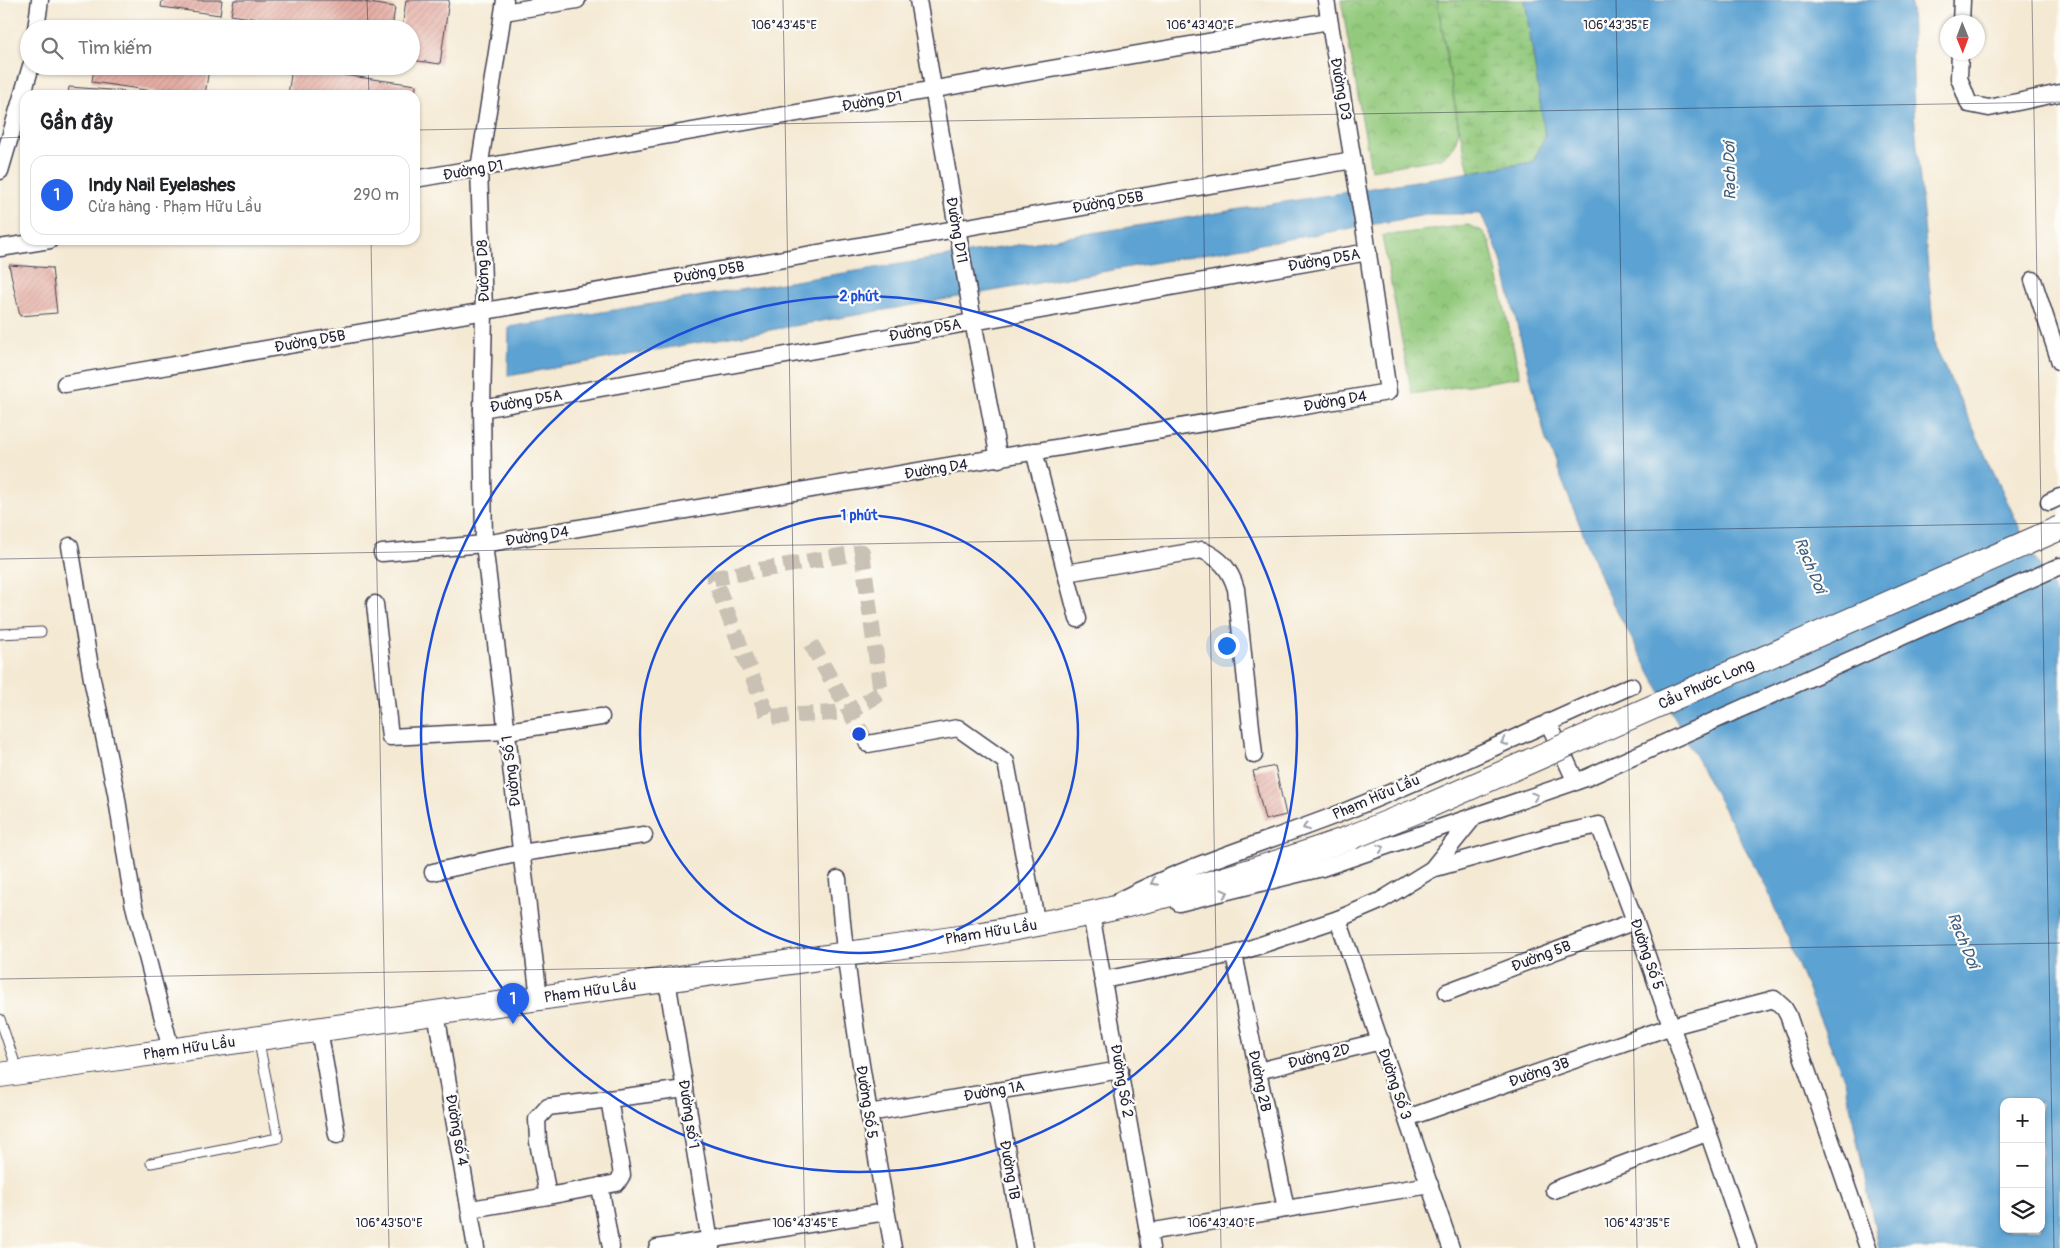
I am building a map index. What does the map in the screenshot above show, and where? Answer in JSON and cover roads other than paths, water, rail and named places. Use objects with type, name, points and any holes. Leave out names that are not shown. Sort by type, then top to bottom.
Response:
[{"type":"main road","name":"Cầu Phước Long","points":[[1352,837],[1419,810],[2060,528]]},
{"type":"main road","name":"Phạm Hữu Lầu","points":[[9,1073],[844,955],[1037,925],[1091,914],[1220,881],[1352,837]]},
{"type":"street","points":[[37,20],[40,0]]},
{"type":"street","points":[[505,6],[577,0]]},
{"type":"street","name":"Đường D11","points":[[918,0],[972,321],[999,459]]},
{"type":"street","name":"Đường D3","points":[[1326,0],[1368,252]]},
{"type":"street","points":[[1961,15],[1962,0]]},
{"type":"street","name":"Đường D8","points":[[484,544],[482,409],[484,310],[479,169],[505,6]]},
{"type":"street","name":"Đường D1","points":[[420,179],[1329,21]]},
{"type":"street","points":[[1960,60],[1959,78],[1969,104],[1989,108],[2060,93]]},
{"type":"street","points":[[23,90],[27,75]]},
{"type":"street","points":[[0,171],[20,101]]},
{"type":"street","name":"Đường D5B","points":[[64,384],[484,310],[958,235],[1353,160]]},
{"type":"street","points":[[0,248],[20,245]]},
{"type":"street","name":"Đường D5A","points":[[482,409],[1368,252]]},
{"type":"street","name":"Đường D4","points":[[382,553],[484,544],[999,459],[1388,392],[1368,252]]},
{"type":"street","points":[[2033,280],[2060,362]]},
{"type":"street","points":[[1034,452],[1078,618]]},
{"type":"street","name":"Đường Số 1","points":[[484,544],[539,998]]},
{"type":"street","points":[[70,546],[92,679],[116,793],[133,902],[171,1050]]},
{"type":"street","points":[[1066,573],[1202,550],[1214,556],[1225,565],[1232,576],[1236,588],[1254,755]]},
{"type":"street","points":[[1548,722],[1581,780],[2060,566]]},
{"type":"street","points":[[375,604],[390,737],[506,731],[601,716]]},
{"type":"street","name":"Phạm Hữu Lầu","points":[[1091,914],[1163,878],[1280,837],[1344,812],[1631,686]]},
{"type":"street","points":[[868,744],[958,728],[1006,762],[1037,925]]},
{"type":"street","name":"Phạm Hữu Lầu","points":[[1091,914],[1148,909],[1263,884],[1322,868],[1581,780]]},
{"type":"street","points":[[1103,980],[1234,954],[1338,919],[1380,901],[1432,869],[1474,817]]},
{"type":"street","name":"Đường Số 5","points":[[1432,869],[1553,835],[1599,825],[1672,1026],[1748,1248]]},
{"type":"street","points":[[433,872],[521,853],[644,834]]},
{"type":"street","name":"Đường Số 5","points":[[838,879],[844,955],[893,1248]]},
{"type":"street","name":"Đường Số 2","points":[[1091,914],[1151,1248]]},
{"type":"street","name":"Đường Số 3","points":[[1338,919],[1451,1248]]},
{"type":"street","name":"Đường 5B","points":[[1447,992],[1635,921]]},
{"type":"street","name":"Đường 2B","points":[[1234,954],[1286,1209]]},
{"type":"street","name":"Đường số 1","points":[[667,980],[711,1244]]},
{"type":"street","name":"Đường 3B","points":[[1407,1118],[1672,1026],[1774,999],[1784,1008],[1868,1248]]},
{"type":"street","name":"Đường số 4","points":[[436,1013],[476,1248]]},
{"type":"street","points":[[319,1029],[337,1135]]},
{"type":"street","name":"Đường 2D","points":[[1258,1071],[1381,1041]]},
{"type":"street","name":"Đường 1A","points":[[869,1113],[1120,1070]]},
{"type":"street","points":[[548,1196],[538,1142],[537,1119],[548,1107],[685,1089]]},
{"type":"street","name":"Đường 1B","points":[[996,1091],[1024,1248]]},
{"type":"street","points":[[470,1209],[617,1183],[622,1175],[609,1099]]},
{"type":"street","points":[[1554,1190],[1708,1132]]},
{"type":"street","points":[[1148,1232],[1430,1185]]},
{"type":"street","points":[[600,1186],[611,1248]]},
{"type":"street","points":[[657,1248],[711,1244],[886,1212]]},
{"type":"lane","points":[[0,634],[41,632]]},
{"type":"lane","points":[[0,1019],[9,1073]]},
{"type":"lane","points":[[151,1163],[278,1138],[258,1038]]},
{"type":"water","name":"Rạch Dơi","points":[[1525,0],[1911,0],[1914,113],[1935,346],[2028,546],[2060,601],[2060,1248],[1879,1248],[1845,1081],[1766,887],[1606,591],[1546,440],[1500,256],[1481,214],[1432,214],[508,376],[509,327],[1533,162],[1545,136]]},
{"type":"tunnel","points":[[862,552],[881,693],[850,712],[768,717],[714,578],[862,552]]},
{"type":"tunnel","points":[[811,644],[868,744]]},
{"type":"place","name":"Indy Nail Eyelashes","points":[[513,1024]]}]
